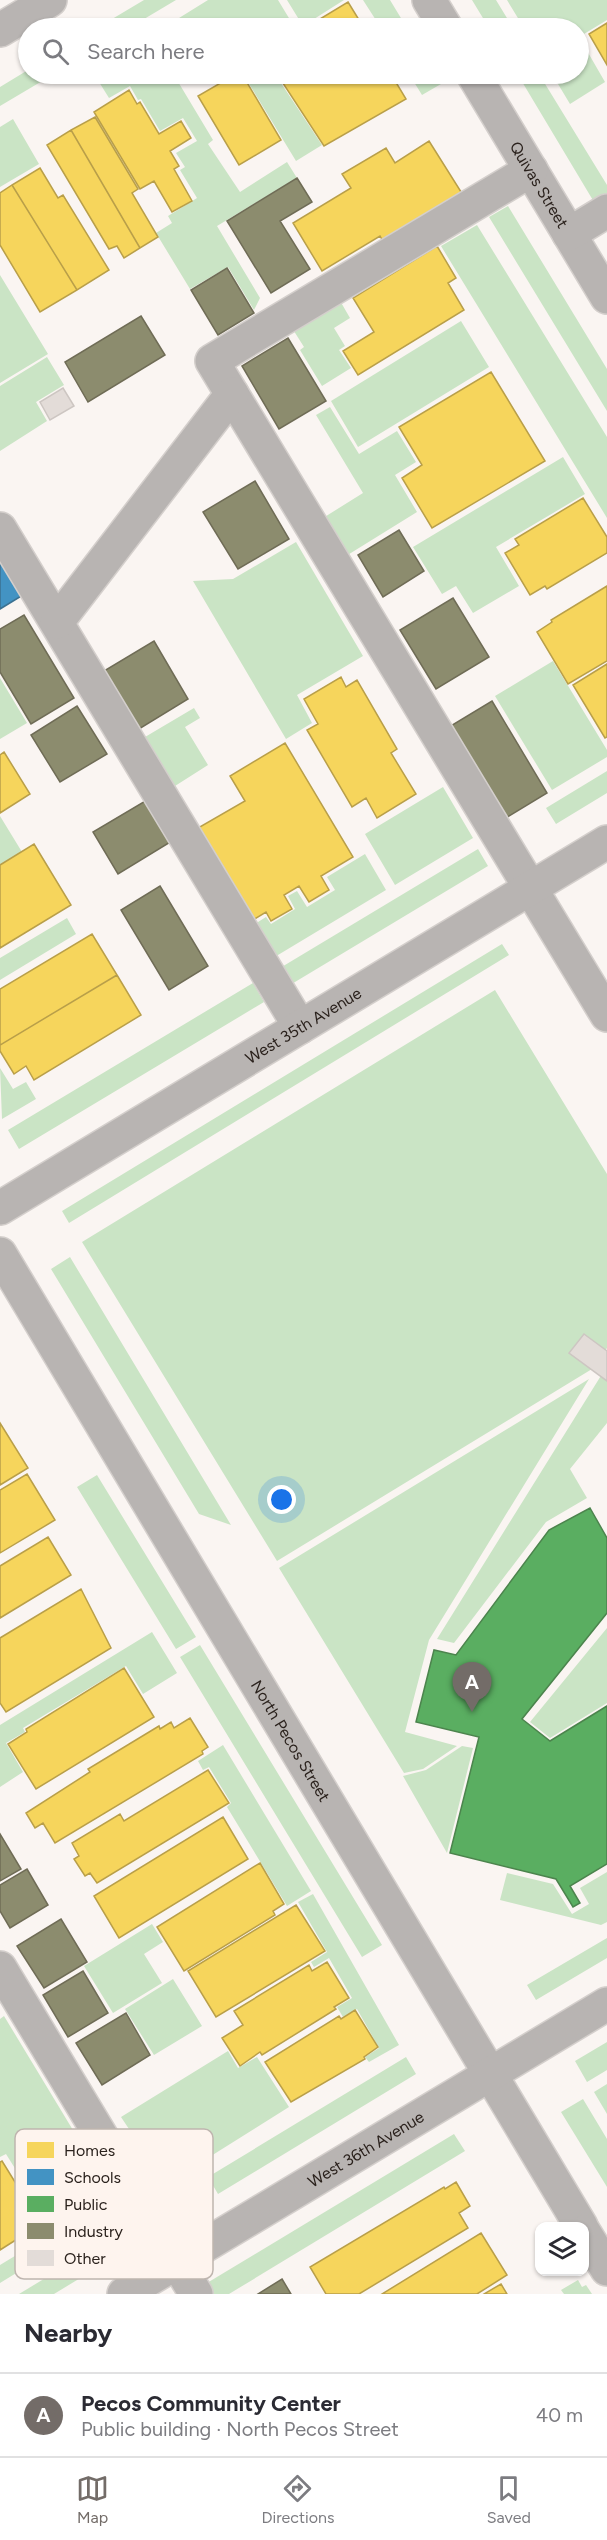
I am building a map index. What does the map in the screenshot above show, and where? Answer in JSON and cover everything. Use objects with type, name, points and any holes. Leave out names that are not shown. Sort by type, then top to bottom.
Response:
[{"type":"street","points":[[20,18],[50,0]]},
{"type":"street","points":[[429,0],[440,18]]},
{"type":"street","points":[[0,30],[18,19]]},
{"type":"street","name":"Quivas Street","points":[[479,84],[607,297]]},
{"type":"street","points":[[531,170],[212,361],[607,1015]]},
{"type":"street","points":[[569,234],[607,212]]},
{"type":"street","points":[[57,622],[232,393]]},
{"type":"street","points":[[0,529],[300,1027]]},
{"type":"street","name":"West 35th Avenue","points":[[0,1208],[607,842]]},
{"type":"street","name":"North Pecos Street","points":[[0,1254],[579,2222]]},
{"type":"street","points":[[0,1968],[97,2129]]},
{"type":"street","name":"West 36th Avenue","points":[[213,2240],[607,2004]]},
{"type":"street","points":[[589,2239],[607,2269]]},
{"type":"street","name":"West 36th Avenue","points":[[124,2294],[149,2279]]},
{"type":"street","points":[[187,2279],[196,2294]]},
{"type":"green space","points":[[144,0],[176,0],[146,18],[114,18]]},
{"type":"green space","points":[[208,0],[278,0],[289,18],[179,18]]},
{"type":"green space","points":[[287,0],[344,0],[316,18],[298,18]]},
{"type":"green space","points":[[363,0],[390,0],[401,18],[375,18]]},
{"type":"green space","points":[[472,0],[496,0],[507,18],[483,18]]},
{"type":"green space","points":[[507,0],[607,0],[607,20],[589,31],[589,18],[518,18]]},
{"type":"green space","points":[[589,54],[605,82],[570,104],[558,84],[589,84]]},
{"type":"green space","points":[[18,76],[18,84],[37,84],[0,106],[0,87]]},
{"type":"green space","points":[[100,84],[179,84],[213,140],[208,144],[240,192],[287,162],[297,178],[217,226],[260,298],[254,310],[228,267],[190,289],[156,233],[172,223],[168,216],[197,198],[180,170],[185,167],[176,153],[197,141],[183,118],[160,131],[141,99],[138,100],[130,86],[109,98]]},
{"type":"green space","points":[[249,84],[282,84],[322,145],[296,161]]},
{"type":"green space","points":[[415,84],[441,84],[422,95]]},
{"type":"green space","points":[[523,84],[545,84],[607,185],[607,194],[594,202]]},
{"type":"green space","points":[[13,119],[39,164],[0,187],[0,127]]},
{"type":"green space","points":[[508,206],[607,369],[607,411],[489,217]]},
{"type":"green space","points":[[477,225],[607,437],[607,518],[441,246]]},
{"type":"green space","points":[[0,275],[48,354],[0,383]]},
{"type":"green space","points":[[339,299],[350,318],[334,328],[345,346],[339,350],[351,368],[322,386],[300,350],[304,347],[292,328]]},
{"type":"green space","points":[[461,321],[489,367],[358,447],[331,401]]},
{"type":"green space","points":[[47,357],[64,385],[36,402],[47,421],[0,451],[0,386]]},
{"type":"green space","points":[[330,407],[359,454],[397,431],[416,462],[395,475],[417,512],[346,556],[323,518],[363,493],[316,415]]},
{"type":"green space","points":[[563,457],[585,494],[496,547],[519,586],[473,613],[456,586],[442,594],[413,547]]},
{"type":"green space","points":[[296,542],[363,656],[297,695],[312,723],[286,739],[193,581],[233,579]]},
{"type":"green space","points":[[553,661],[607,750],[607,757],[552,790],[495,696]]},
{"type":"green space","points":[[0,678],[27,723],[0,739]]},
{"type":"green space","points":[[194,708],[200,718],[185,727],[208,765],[175,786],[145,737]]},
{"type":"green space","points":[[607,771],[607,793],[556,824],[546,808]]},
{"type":"green space","points":[[443,787],[473,838],[395,885],[365,834]]},
{"type":"green space","points":[[0,816],[22,852],[0,865]]},
{"type":"green space","points":[[478,849],[488,866],[290,985],[280,968]]},
{"type":"green space","points":[[365,854],[386,890],[273,958],[253,925],[266,917],[271,924],[295,909],[288,896],[297,891],[307,907],[335,890],[327,877]]},
{"type":"green space","points":[[67,918],[76,934],[0,980],[0,958]]},
{"type":"green space","points":[[502,944],[509,955],[69,1223],[62,1211]]},
{"type":"green space","points":[[253,983],[264,1002],[19,1149],[8,1130]]},
{"type":"green space","points":[[495,990],[607,1174],[607,1348],[592,1369],[277,1561],[82,1242]]},
{"type":"green space","points":[[0,1068],[13,1089],[26,1082],[36,1099],[2,1119]]},
{"type":"green space","points":[[70,1257],[231,1525],[199,1514],[51,1269]]},
{"type":"green space","points":[[607,1366],[607,1423],[570,1469],[587,1498],[546,1522],[454,1643],[437,1639]]},
{"type":"green space","points":[[589,1379],[429,1640],[405,1732],[457,1746],[423,1769],[404,1773],[279,1568]]},
{"type":"green space","points":[[97,1475],[196,1637],[176,1649],[77,1487]]},
{"type":"green space","points":[[607,1628],[607,1703],[550,1738],[530,1722]]},
{"type":"green space","points":[[152,1632],[177,1673],[143,1694],[126,1666],[23,1728],[25,1732],[6,1743],[23,1772],[0,1787],[0,1725]]},
{"type":"green space","points":[[200,1645],[382,1945],[362,1957],[180,1657]]},
{"type":"green space","points":[[223,1745],[311,1891],[287,1906],[227,1807],[231,1803],[209,1767],[203,1770],[198,1761]]},
{"type":"green space","points":[[462,1746],[473,1748],[447,1853],[403,1776],[426,1770]]},
{"type":"green space","points":[[607,1872],[607,1922],[601,1925],[500,1900],[507,1873],[553,1884],[572,1914],[589,1904],[580,1888]]},
{"type":"green space","points":[[313,1894],[399,2045],[369,2062],[365,2057],[379,2048],[357,2009],[343,2017],[337,2007],[352,1998],[329,1958],[314,1967],[311,1962],[327,1952],[298,1902]]},
{"type":"green space","points":[[152,1924],[163,1942],[144,1954],[162,1983],[113,2013],[84,1966]]},
{"type":"green space","points":[[607,1938],[607,1958],[536,2000],[527,1985]]},
{"type":"green space","points":[[173,1979],[202,2026],[154,2055],[125,2009]]},
{"type":"green space","points":[[4,2016],[72,2129],[15,2129],[15,2168],[6,2154],[0,2157],[0,2019]]},
{"type":"green space","points":[[607,2042],[607,2070],[587,2082],[575,2061]]},
{"type":"green space","points":[[228,2051],[238,2068],[257,2057],[289,2107],[213,2155],[213,2129],[129,2129],[121,2117]]},
{"type":"green space","points":[[406,2057],[416,2074],[218,2194],[213,2186],[213,2174]]},
{"type":"green space","points":[[607,2084],[607,2114],[594,2092]]},
{"type":"green space","points":[[583,2099],[607,2139],[607,2187],[561,2112]]},
{"type":"green space","points":[[454,2134],[465,2151],[229,2294],[213,2294],[207,2283]]},
{"type":"green space","points":[[15,2256],[15,2274],[0,2283],[0,2265]]},
{"type":"green space","points":[[44,2279],[79,2279],[54,2294],[19,2294]]},
{"type":"green space","points":[[578,2280],[582,2287],[586,2285],[592,2294],[564,2294],[561,2290]]},
{"type":"building: Homes","points":[[348,2],[358,18],[322,18]]},
{"type":"building: Homes","points":[[607,23],[607,65],[589,34]]},
{"type":"building: Homes","points":[[219,84],[248,84],[281,140],[239,165],[198,96]]},
{"type":"building: Homes","points":[[284,84],[397,84],[406,99],[324,146]]},
{"type":"building: Homes","points":[[129,90],[137,104],[140,102],[159,134],[181,121],[191,138],[170,151],[179,166],[174,169],[192,201],[172,212],[154,181],[140,189],[94,112]]},
{"type":"building: Homes","points":[[95,117],[138,189],[132,193],[158,237],[140,248],[71,130]]},
{"type":"building: Homes","points":[[71,130],[140,248],[124,258],[117,246],[109,249],[47,145]]},
{"type":"building: Homes","points":[[429,141],[463,195],[384,243],[380,236],[322,271],[293,223],[351,188],[342,174],[386,148],[395,163]]},
{"type":"building: Homes","points":[[40,168],[58,198],[63,195],[109,270],[77,290],[12,185]]},
{"type":"building: Homes","points":[[12,185],[77,290],[40,312],[0,245],[0,193]]},
{"type":"building: Homes","points":[[437,246],[456,278],[448,283],[464,310],[358,375],[343,351],[374,332],[353,298]]},
{"type":"building: Homes","points":[[491,372],[545,461],[432,528],[402,478],[422,465],[399,427]]},
{"type":"building: Homes","points":[[583,498],[607,537],[607,553],[547,589],[545,586],[530,595],[505,553],[519,545],[515,539]]},
{"type":"building: Homes","points":[[607,586],[607,661],[568,684],[537,632],[552,622],[551,620]]},
{"type":"building: Homes","points":[[607,664],[607,737],[605,738],[573,685]]},
{"type":"building: Homes","points":[[341,677],[346,687],[357,680],[397,749],[391,753],[416,794],[377,818],[366,798],[352,807],[307,730],[318,724],[304,699]]},
{"type":"building: Homes","points":[[285,743],[353,857],[321,876],[329,890],[309,902],[299,886],[284,895],[292,909],[271,921],[266,912],[253,920],[198,828],[245,801],[230,776]]},
{"type":"building: Homes","points":[[4,752],[30,794],[0,813],[0,755]]},
{"type":"building: Homes","points":[[34,844],[71,905],[0,948],[0,865]]},
{"type":"building: Homes","points":[[92,934],[117,975],[0,1045],[0,989]]},
{"type":"building: Homes","points":[[117,975],[141,1015],[34,1080],[26,1066],[14,1074],[0,1051],[0,1045]]},
{"type":"building: Homes","points":[[0,1423],[28,1468],[0,1485]]},
{"type":"building: Homes","points":[[27,1474],[55,1520],[0,1553],[0,1490]]},
{"type":"building: Homes","points":[[48,1537],[71,1575],[0,1618],[0,1566]]},
{"type":"building: Homes","points":[[81,1589],[111,1648],[6,1712],[0,1703],[0,1638]]},
{"type":"building: Homes","points":[[124,1668],[154,1717],[36,1789],[8,1744],[27,1732],[26,1729]]},
{"type":"building: Homes","points":[[190,1718],[208,1747],[202,1751],[203,1754],[55,1843],[43,1823],[35,1828],[26,1813],[90,1772],[88,1769],[159,1726],[160,1729],[171,1722],[174,1728]]},
{"type":"building: Homes","points":[[208,1770],[229,1803],[97,1883],[90,1873],[85,1876],[74,1859],[79,1856],[72,1843],[120,1814],[124,1821]]},
{"type":"building: Homes","points":[[223,1817],[248,1859],[119,1938],[94,1896]]},
{"type":"building: Homes","points":[[260,1863],[284,1904],[273,1911],[275,1915],[184,1971],[157,1927]]},
{"type":"building: Homes","points":[[296,1905],[325,1951],[216,2017],[188,1971]]},
{"type":"building: Homes","points":[[327,1962],[349,1998],[334,2007],[336,2009],[262,2055],[260,2052],[240,2066],[222,2038],[243,2025],[234,2011],[309,1965],[312,1971]]},
{"type":"building: Homes","points":[[355,2010],[378,2047],[364,2057],[365,2059],[291,2102],[265,2062],[339,2016],[341,2019]]},
{"type":"building: Homes","points":[[2,2161],[15,2182],[15,2240],[0,2250],[0,2162]]},
{"type":"building: Homes","points":[[456,2182],[470,2206],[459,2213],[468,2228],[359,2294],[326,2294],[310,2267]]},
{"type":"building: Homes","points":[[481,2233],[507,2275],[477,2294],[382,2294]]},
{"type":"building: Homes","points":[[501,2284],[507,2294],[484,2294]]},
{"type":"building: Schools","points":[[0,558],[23,595],[0,609]]},
{"type":"building: Public","points":[[590,1508],[607,1538],[607,1613],[522,1719],[550,1741],[607,1706],[607,1864],[570,1886],[580,1903],[573,1907],[556,1879],[450,1853],[479,1737],[416,1722],[434,1650],[456,1655],[549,1530]]},
{"type":"building: Industry","points":[[297,178],[312,202],[280,221],[310,269],[271,293],[227,221]]},
{"type":"building: Industry","points":[[227,268],[254,313],[218,335],[191,290]]},
{"type":"building: Industry","points":[[141,316],[165,355],[88,402],[65,362]]},
{"type":"building: Industry","points":[[288,338],[326,401],[279,429],[242,366]]},
{"type":"building: Industry","points":[[255,481],[289,539],[238,569],[203,512]]},
{"type":"building: Industry","points":[[399,530],[424,571],[383,597],[358,555]]},
{"type":"building: Industry","points":[[453,598],[489,657],[436,689],[400,630]]},
{"type":"building: Industry","points":[[24,615],[74,698],[31,724],[0,672],[0,629]]},
{"type":"building: Industry","points":[[154,641],[188,699],[139,729],[104,671]]},
{"type":"building: Industry","points":[[492,701],[547,793],[504,819],[449,727]]},
{"type":"building: Industry","points":[[77,706],[107,754],[60,782],[31,735]]},
{"type":"building: Industry","points":[[147,800],[172,841],[118,874],[93,832]]},
{"type":"building: Industry","points":[[160,886],[208,966],[169,990],[121,910]]},
{"type":"building: Industry","points":[[0,1834],[21,1869],[0,1881]]},
{"type":"building: Industry","points":[[27,1869],[48,1905],[10,1928],[0,1911],[0,1885]]},
{"type":"building: Industry","points":[[61,1919],[87,1962],[44,1988],[17,1946]]},
{"type":"building: Industry","points":[[83,1971],[108,2013],[68,2037],[43,1995]]},
{"type":"building: Industry","points":[[126,2013],[150,2055],[102,2085],[76,2043]]},
{"type":"building: Industry","points":[[282,2279],[291,2294],[258,2294]]},
{"type":"building: Other","points":[[63,388],[74,406],[50,420],[40,402]]},
{"type":"building: Other","points":[[584,1334],[607,1351],[607,1381],[569,1353]]},
{"type":"place","name":"Pecos Community Center","points":[[472,1712]]}]
